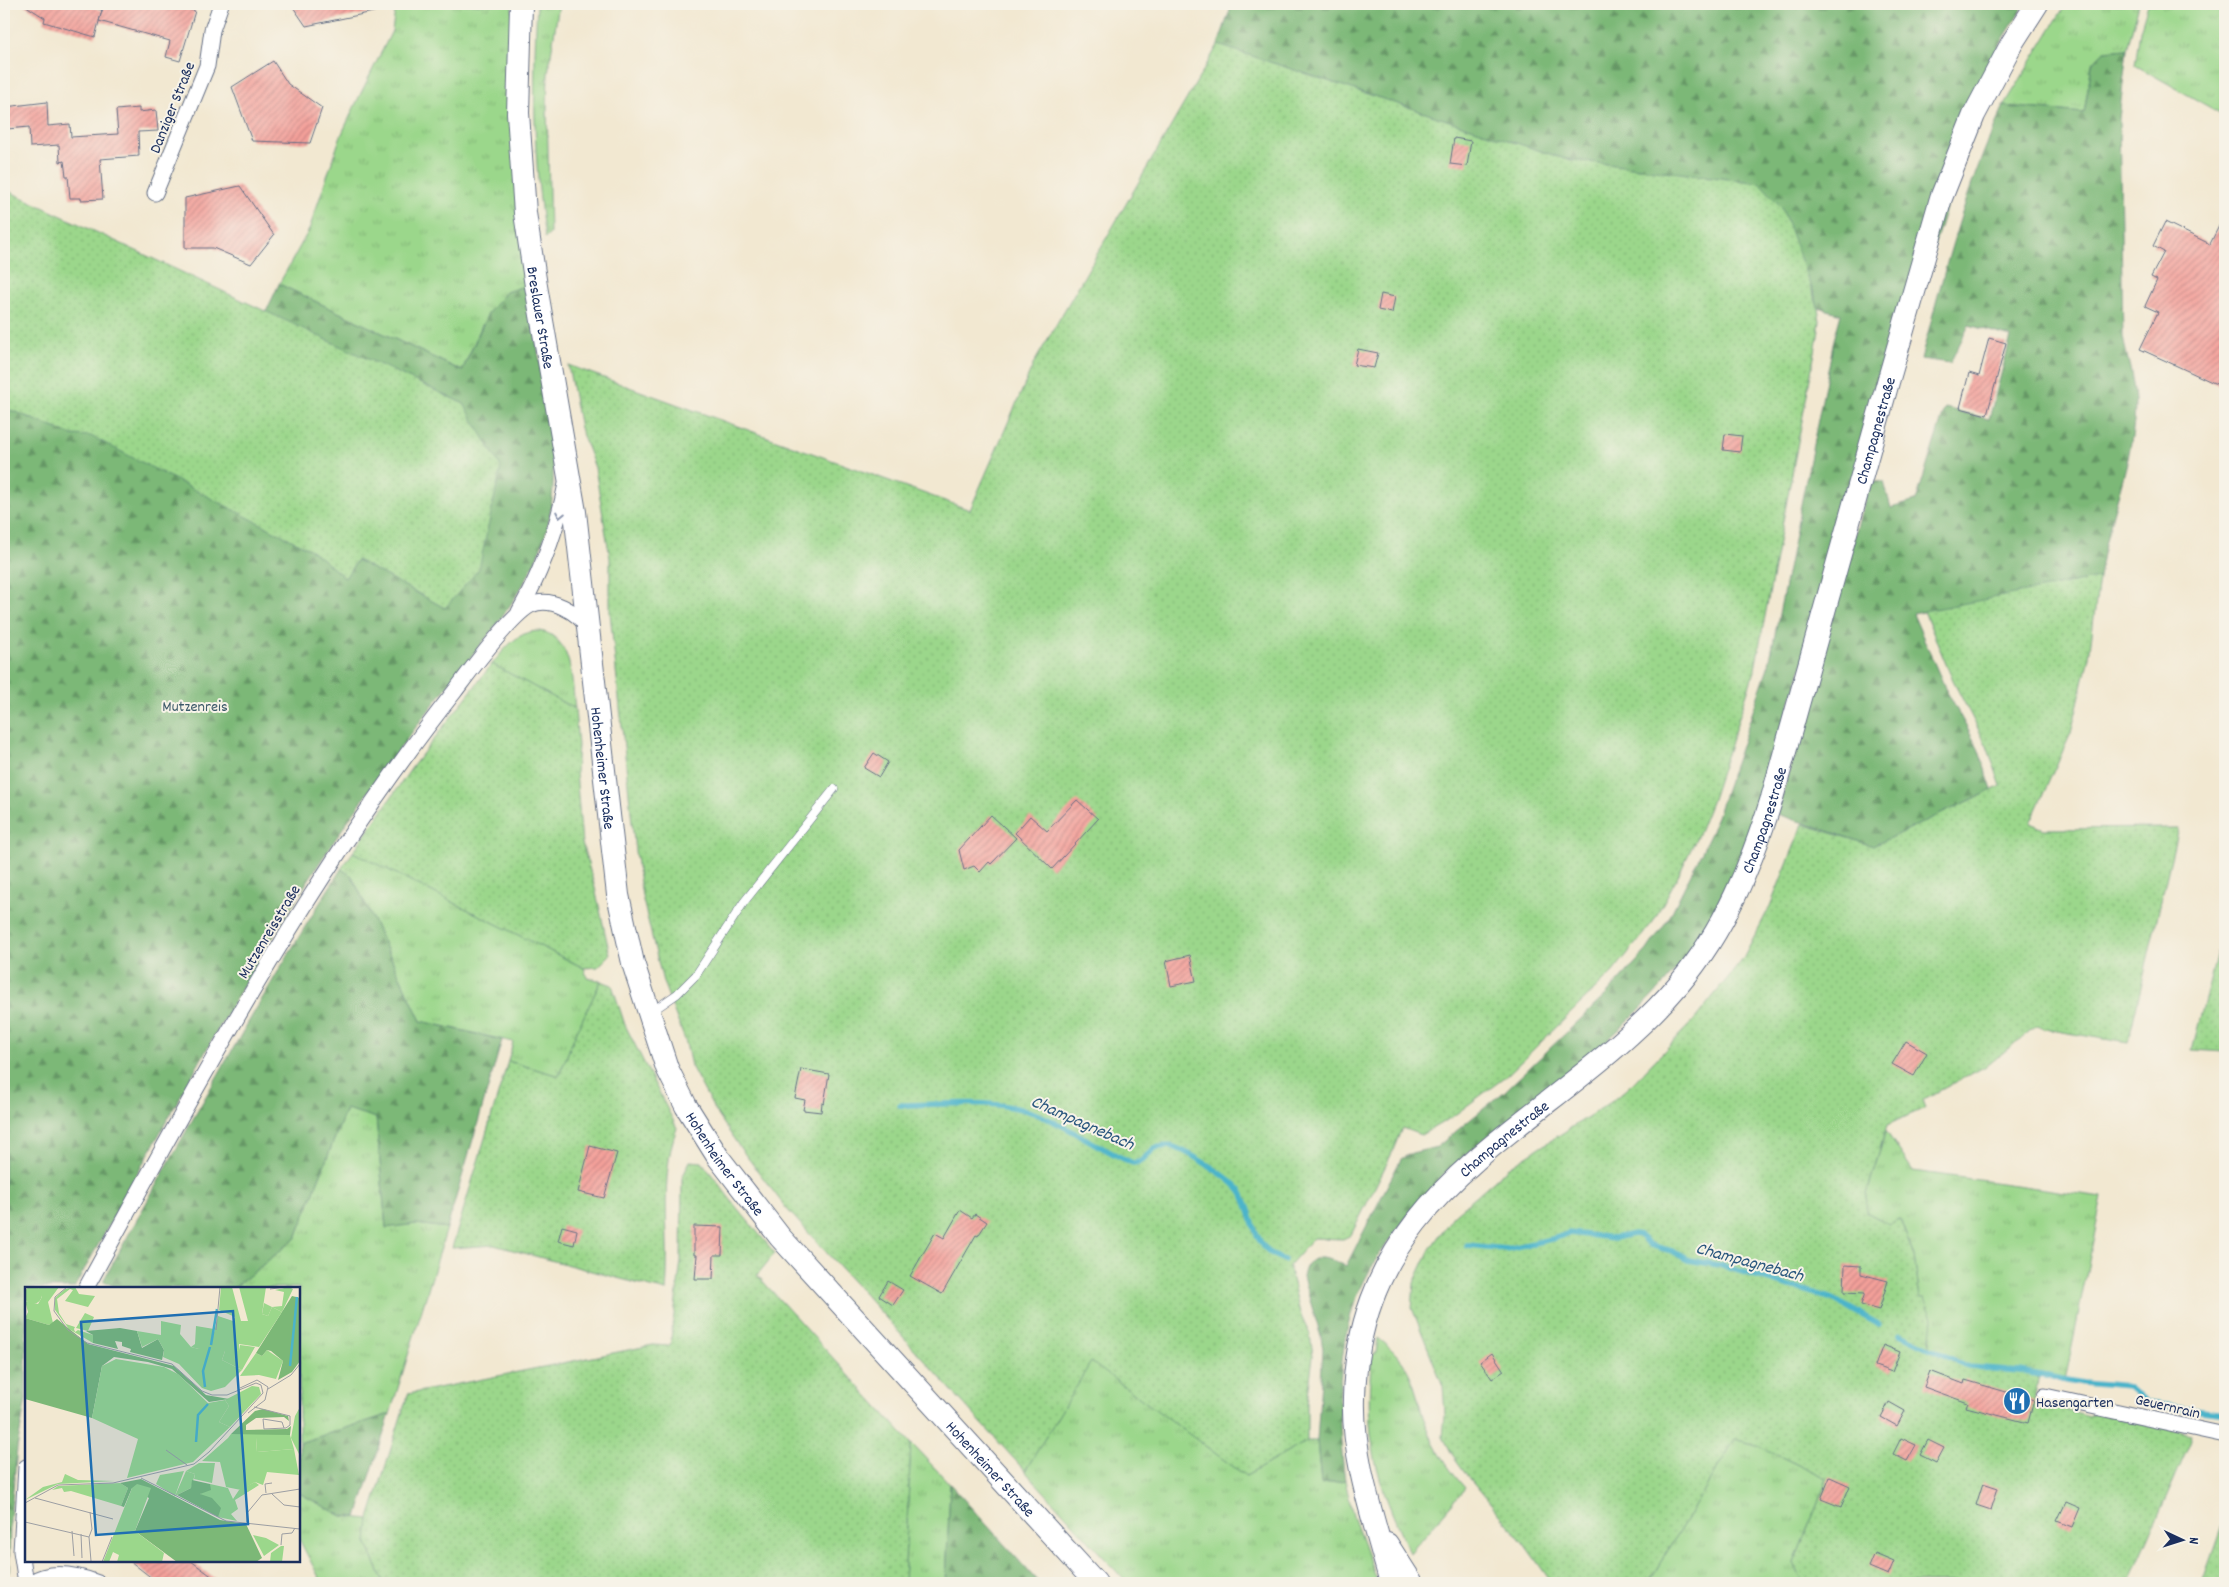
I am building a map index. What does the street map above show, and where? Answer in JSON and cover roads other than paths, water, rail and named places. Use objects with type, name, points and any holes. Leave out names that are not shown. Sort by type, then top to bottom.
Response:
[{"type":"main road","name":"Breslauer Straße","points":[[521,4],[518,113],[525,213],[568,467],[589,629]]},
{"type":"main road","name":"Champagnestraße","points":[[1391,1583],[1364,1487],[1356,1444],[1354,1397],[1358,1356],[1368,1312],[1381,1278],[1411,1227],[1436,1196],[1472,1163],[1640,1026],[1680,984],[1714,937],[1727,912],[1749,863],[1772,798],[1941,198],[1974,115],[2012,43],[2037,4]]},
{"type":"main road","name":"Hohenheimer Straße","points":[[589,629],[618,895],[633,963],[648,1014],[667,1068],[686,1106],[718,1157],[793,1251],[1096,1583]]},
{"type":"main road","name":"Champagnestraße","points":[[1376,1526],[1412,1583]]},
{"type":"street","name":"Danziger Straße","points":[[155,193],[207,66],[211,36],[221,4]]},
{"type":"street","name":"Mutzenreisstraße","points":[[87,1287],[237,1017],[315,887],[414,742],[517,616],[533,587],[555,533],[568,467]]},
{"type":"street","name":"Mutzenreisstraße","points":[[517,616],[533,604],[549,603],[567,609],[582,620],[589,629]]},
{"type":"street","name":"Geuernrain","points":[[2045,1396],[2225,1435]]},
{"type":"street","points":[[25,1487],[21,1551],[26,1583]]},
{"type":"street","points":[[30,1583],[39,1578],[56,1575],[77,1577],[98,1583]]},
{"type":"lane","points":[[648,1014],[677,994],[696,975],[744,902],[834,789]]},
{"type":"waterway","name":"Champagnebach","points":[[900,1105],[967,1103],[1018,1108],[1047,1118],[1133,1163],[1140,1162],[1155,1148],[1174,1147],[1212,1168],[1239,1189],[1260,1241],[1273,1255],[1284,1260]]},
{"type":"waterway","name":"Champagnebach","points":[[1467,1245],[1506,1249],[1556,1238],[1569,1233],[1614,1238],[1634,1234],[1639,1235],[1650,1245],[1672,1251],[1688,1260],[1719,1265],[1833,1299],[1878,1324]]},
{"type":"waterway","name":"Champagnebach","points":[[1900,1334],[1969,1367],[2020,1371],[2083,1383],[2129,1387],[2148,1403],[2225,1413]]},
{"type":"place","name":"Hasengarten","points":[[2017,1401]]},
{"type":"park label","name":"Mutzenreis","points":[[195,705]]}]
